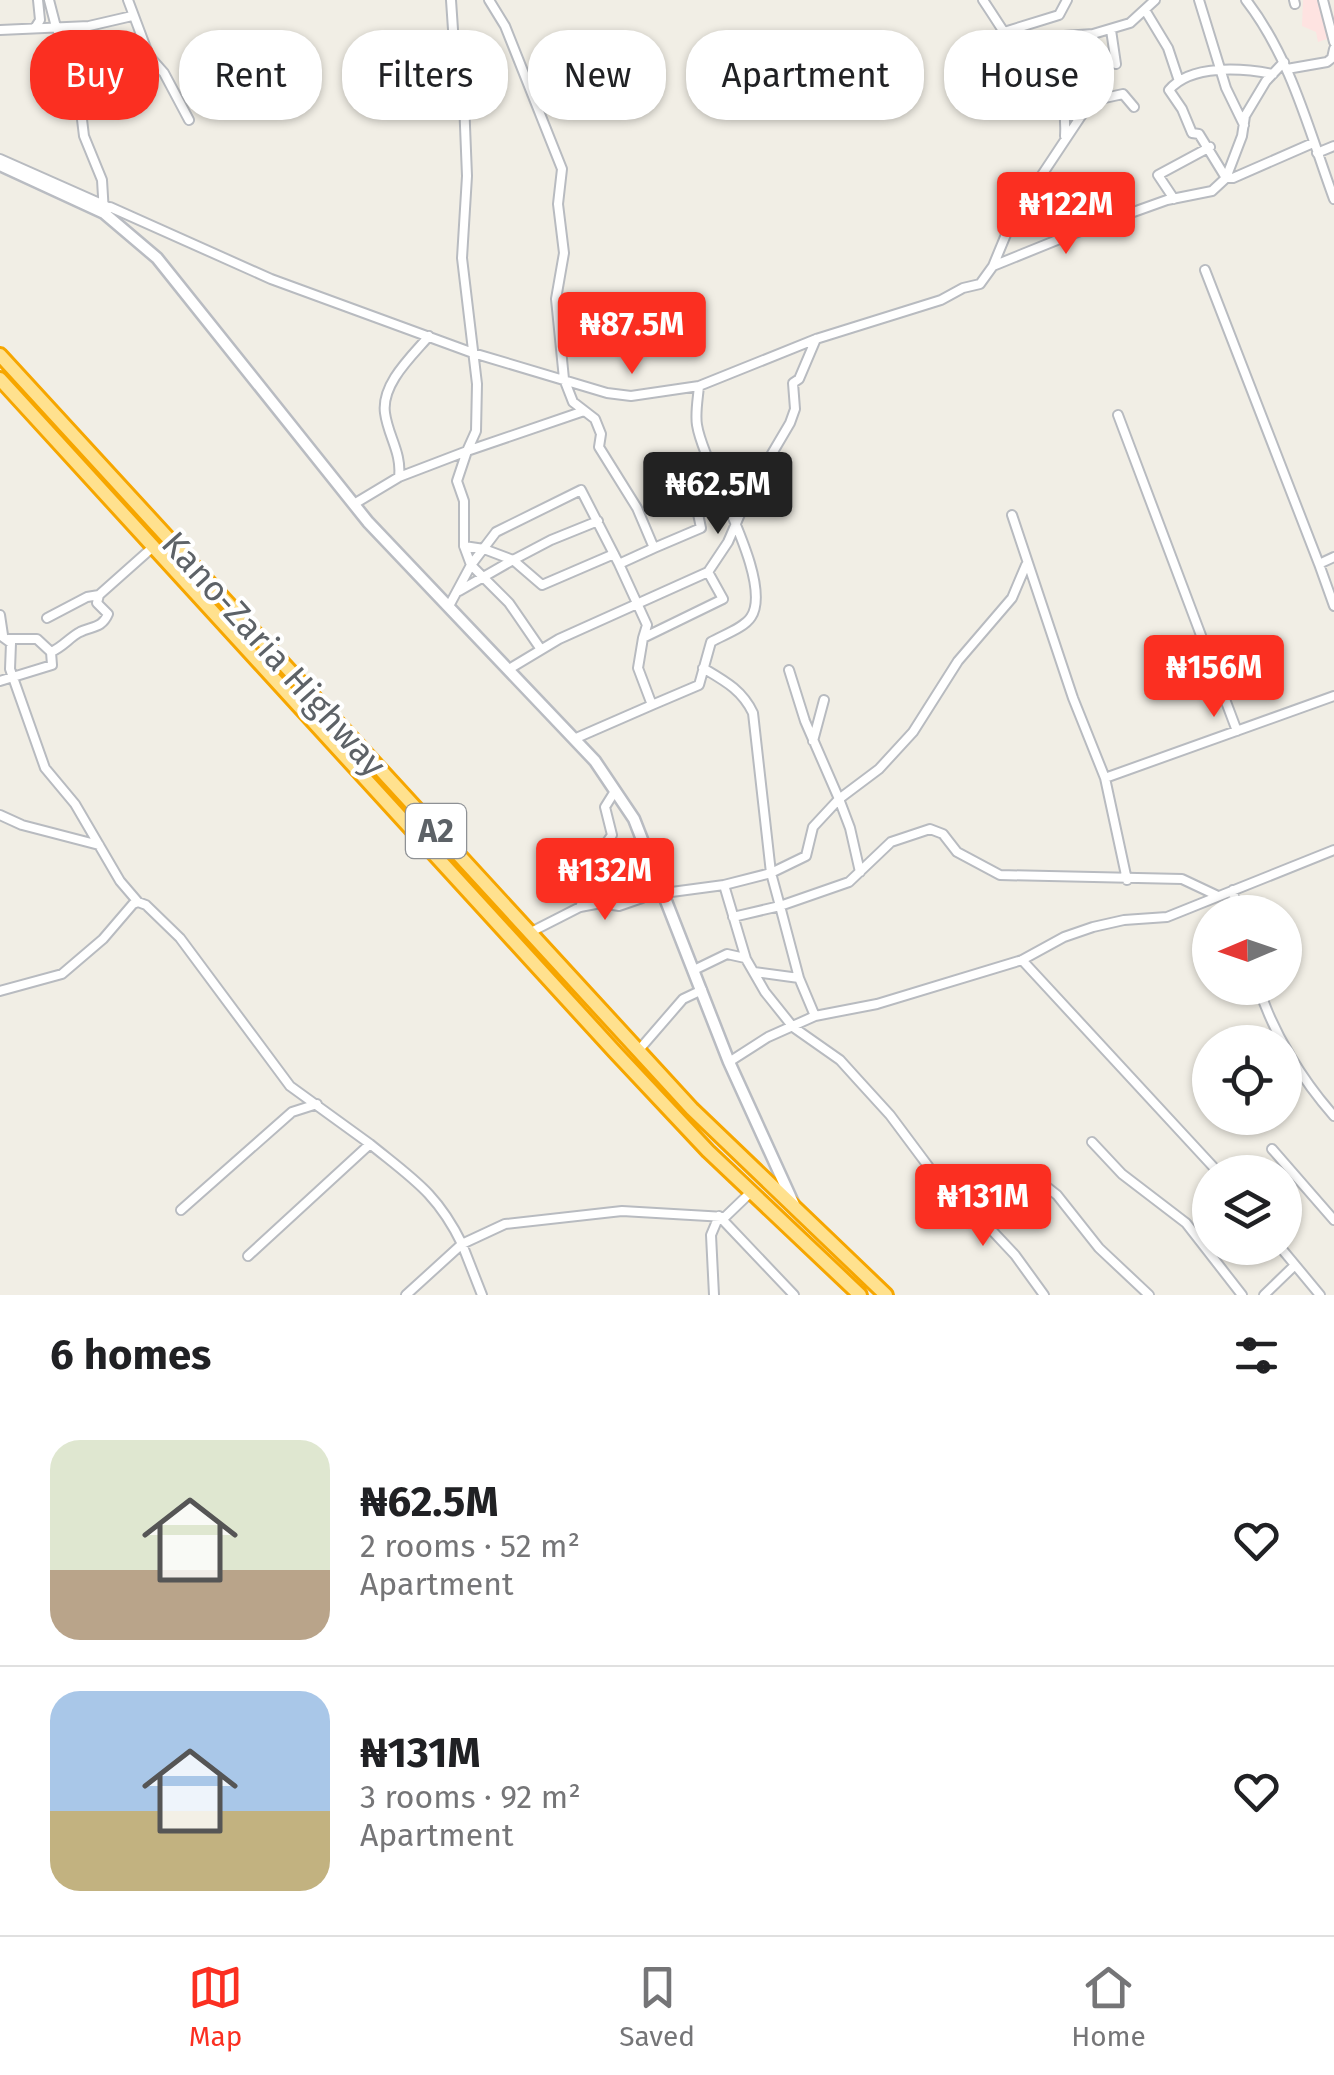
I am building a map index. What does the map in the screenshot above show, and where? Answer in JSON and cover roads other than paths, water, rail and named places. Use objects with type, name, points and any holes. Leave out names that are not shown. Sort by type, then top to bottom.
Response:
[{"type":"highway","name":"Kano-Zaria Highway","points":[[0,355],[692,1109],[886,1295]]},
{"type":"highway","name":"Kano-Zaria Highway","points":[[0,380],[615,1052],[751,1192],[860,1295]]},
{"type":"street","points":[[36,28],[40,20],[38,0]]},
{"type":"street","points":[[49,0],[56,28],[76,70],[84,136],[102,180],[106,208],[158,258],[354,504],[595,761],[634,820],[729,1062],[798,1212]]},
{"type":"street","points":[[128,0],[149,56],[164,72],[179,101]]},
{"type":"street","points":[[451,0],[455,59],[464,101],[467,176],[462,258],[477,384],[476,431],[457,480],[464,501],[464,546],[471,565],[510,602],[540,648]]},
{"type":"street","points":[[489,0],[505,26],[562,169],[558,204],[564,253],[556,299],[564,379],[573,402],[595,419],[602,434],[600,447],[637,508],[654,548]]},
{"type":"street","points":[[983,0],[1003,30]]},
{"type":"street","points":[[1063,30],[1059,15],[1067,0]]},
{"type":"street","points":[[1111,30],[1130,24],[1155,0]]},
{"type":"street","points":[[1200,0],[1220,70],[1244,125]]},
{"type":"street","points":[[1246,0],[1269,30],[1333,194]]},
{"type":"street","points":[[1323,0],[1334,42]]},
{"type":"street","points":[[1145,10],[1168,48],[1179,81]]},
{"type":"street","points":[[1010,30],[1059,15]]},
{"type":"street","points":[[0,30],[88,26],[132,16]]},
{"type":"street","points":[[993,266],[1174,198],[1212,191],[1226,178],[1255,98],[1273,74],[1285,66],[1327,62],[1334,49]]},
{"type":"street","points":[[1114,50],[1116,64]]},
{"type":"street","points":[[1226,178],[1210,147],[1200,134],[1192,133],[1169,90],[1179,81],[1220,70],[1273,74]]},
{"type":"street","points":[[0,162],[272,279],[473,353],[607,393],[631,396],[699,386],[816,338],[941,300],[980,284],[993,266],[1012,220],[1096,98],[1123,94],[1134,107]]},
{"type":"street","points":[[1064,120],[1065,140]]},
{"type":"street","points":[[1226,178],[1314,143]]},
{"type":"street","points":[[1317,153],[1334,146]]},
{"type":"street","points":[[1174,198],[1158,175],[1210,147]]},
{"type":"street","points":[[1205,270],[1334,606]]},
{"type":"street","points":[[400,477],[401,462],[384,410],[392,382],[429,336]]},
{"type":"street","points":[[509,669],[540,648],[708,572],[790,423],[795,409],[793,383],[816,338]]},
{"type":"street","points":[[574,739],[698,685],[711,642],[750,620],[756,587],[737,525],[713,473],[696,422],[699,386]]},
{"type":"street","points":[[354,504],[400,477],[584,411]]},
{"type":"street","points":[[1118,415],[1236,731]]},
{"type":"street","points":[[619,564],[702,528],[697,509],[713,473]]},
{"type":"street","points":[[449,606],[471,565],[496,532],[581,490],[646,625],[638,668],[652,704]]},
{"type":"street","points":[[1012,515],[1105,778],[1127,880]]},
{"type":"street","points":[[459,591],[551,540],[598,521]]},
{"type":"street","points":[[464,546],[514,560],[542,586],[614,554]]},
{"type":"street","points":[[51,652],[106,620],[108,614],[97,603],[99,596],[153,547]]},
{"type":"street","points":[[1319,564],[1334,556]]},
{"type":"street","points":[[529,933],[580,907],[619,906],[663,890],[724,885],[772,873],[806,856],[813,826],[839,799],[879,769],[913,732],[958,661],[1012,598],[1027,563]]},
{"type":"street","points":[[643,638],[723,599],[708,572]]},
{"type":"street","points":[[47,618],[87,597],[99,596]]},
{"type":"street","points":[[0,615],[4,636],[12,648],[9,658],[14,677],[45,768],[76,804],[120,881],[180,938],[290,1086],[370,1144],[446,1210],[482,1295]]},
{"type":"street","points":[[0,681],[52,666],[51,652],[37,639],[4,636]]},
{"type":"street","points":[[703,668],[734,686],[753,713],[772,873],[799,978],[815,1016]]},
{"type":"street","points":[[789,670],[850,828],[860,872]]},
{"type":"street","points":[[1105,778],[1334,696]]},
{"type":"street","points":[[813,740],[824,700]]},
{"type":"street","points":[[580,907],[588,877],[598,865],[597,856],[612,835],[605,807],[615,792]]},
{"type":"street","points":[[0,815],[100,845]]},
{"type":"street","points":[[734,917],[849,882],[891,842],[930,829],[943,834],[957,852],[1000,875],[1182,879],[1216,895]]},
{"type":"street","points":[[1220,895],[1334,850]]},
{"type":"street","points":[[724,885],[746,959],[793,1027],[840,1060],[890,1115],[943,1186],[969,1206],[1015,1254],[1044,1295]]},
{"type":"street","points":[[1233,890],[1234,895]]},
{"type":"street","points":[[0,991],[62,974],[138,902]]},
{"type":"street","points":[[729,1062],[768,1037],[815,1016],[878,1004],[1022,960],[1092,927],[1167,917],[1192,907]]},
{"type":"street","points":[[694,970],[732,953],[746,959]]},
{"type":"street","points":[[1022,960],[1202,1155]]},
{"type":"street","points":[[754,972],[799,978]]},
{"type":"street","points":[[638,1051],[683,999],[702,990]]},
{"type":"street","points":[[1265,1005],[1296,1061],[1334,1116]]},
{"type":"street","points":[[181,1210],[292,1112],[317,1104]]},
{"type":"street","points":[[1092,1142],[1122,1174],[1186,1223],[1242,1295]]},
{"type":"street","points":[[248,1256],[370,1144]]},
{"type":"street","points":[[1272,1149],[1334,1220]]},
{"type":"street","points":[[1043,1184],[1057,1195],[1099,1248],[1149,1295]]},
{"type":"street","points":[[406,1295],[462,1244],[505,1224],[602,1213],[725,1217],[751,1192]]},
{"type":"street","points":[[714,1295],[711,1234],[719,1216]]},
{"type":"street","points":[[719,1216],[794,1295]]},
{"type":"street","points":[[1264,1295],[1295,1265],[1320,1295]]}]
